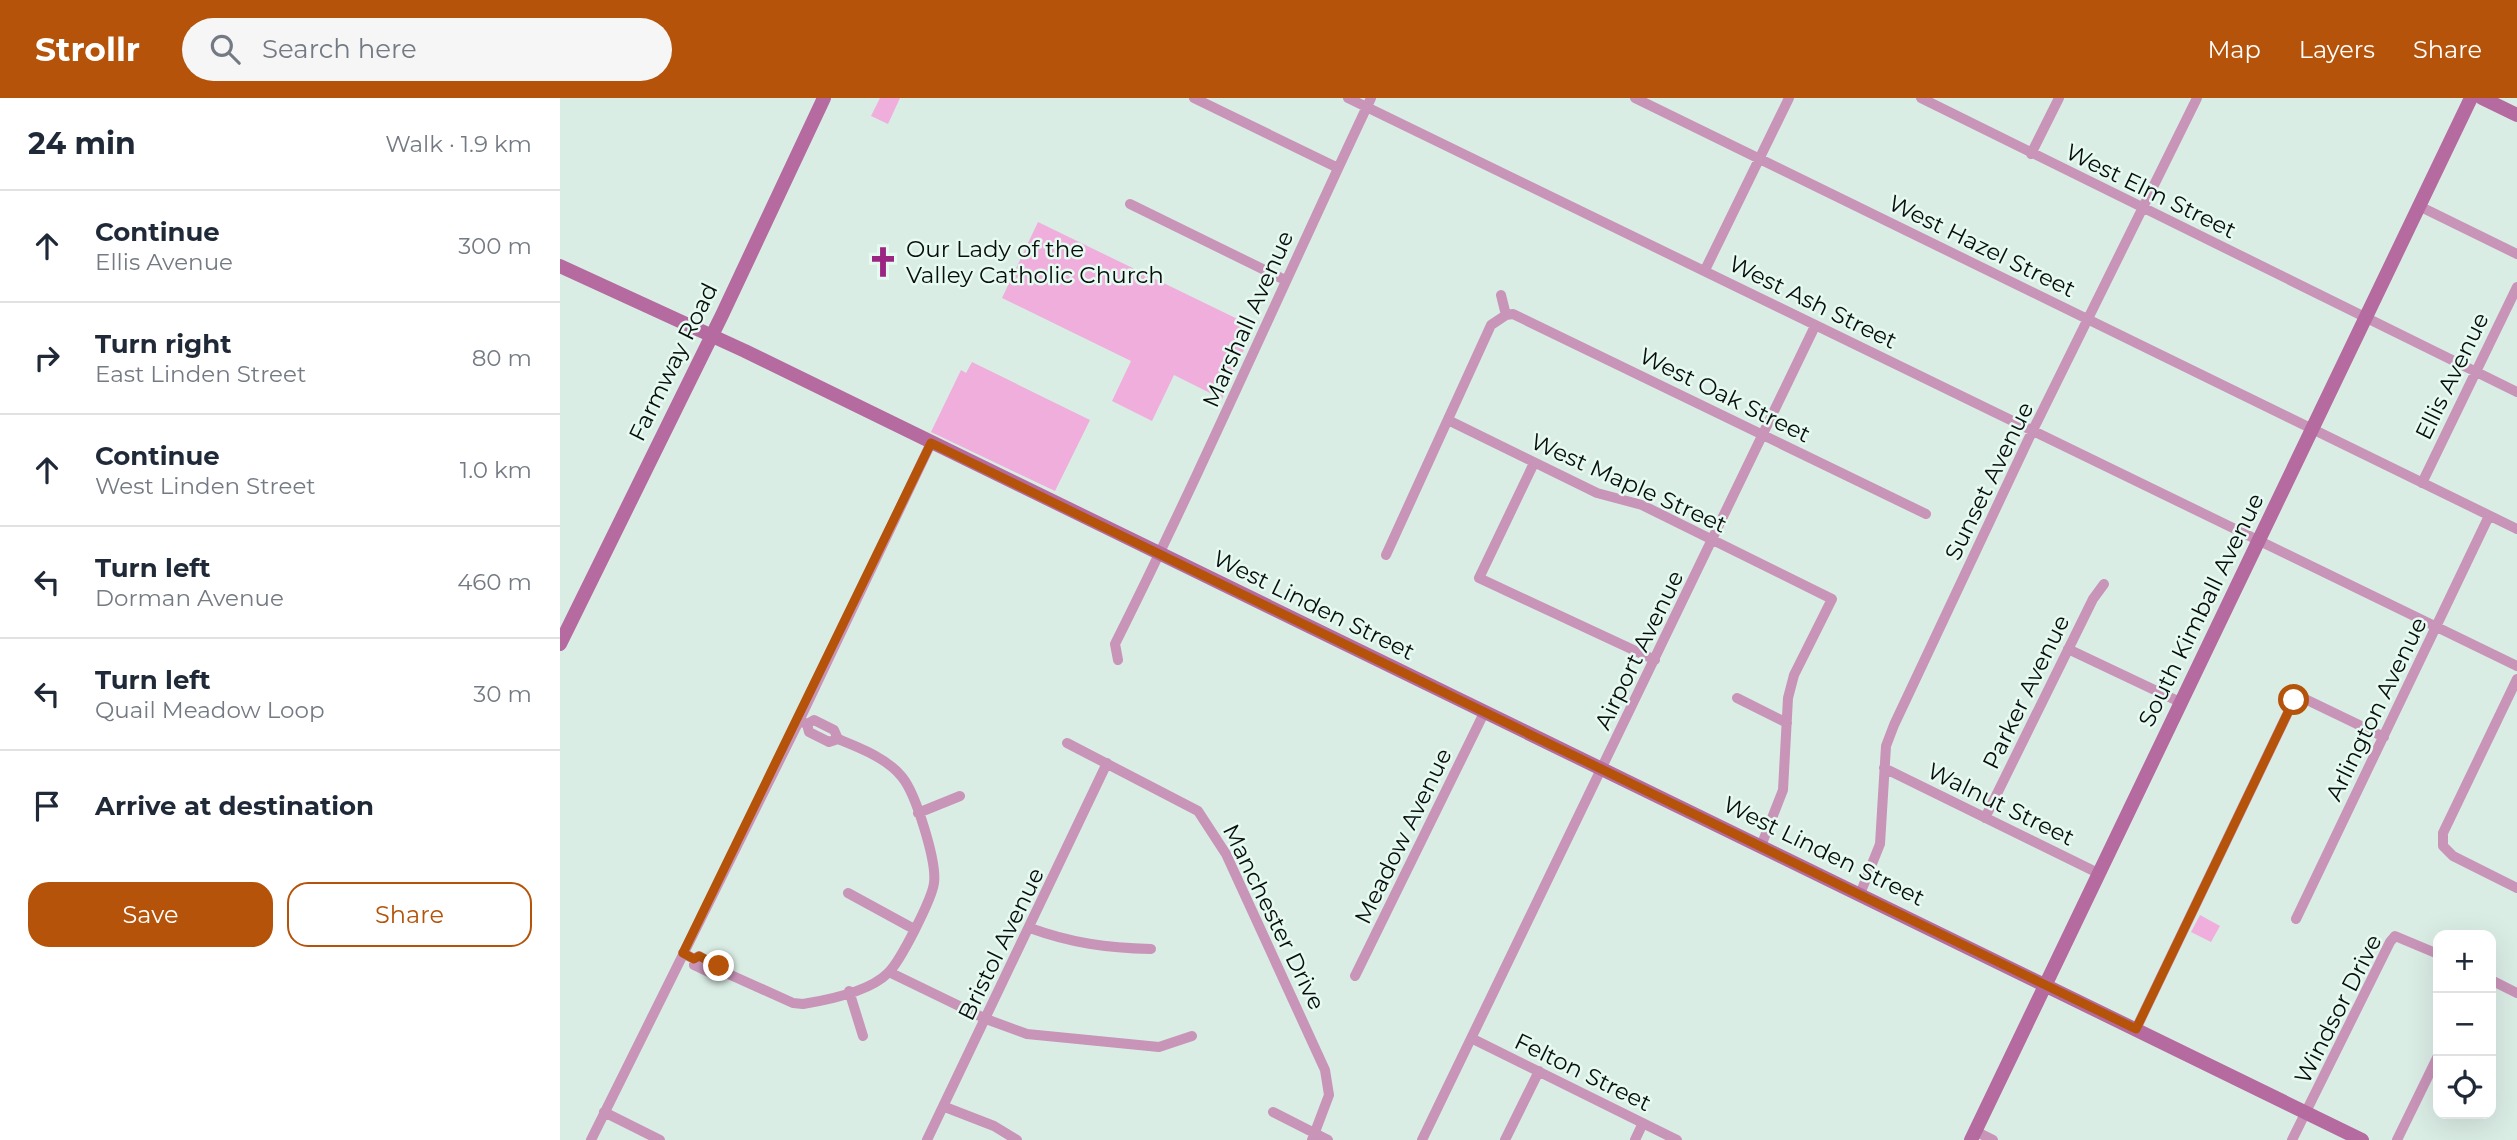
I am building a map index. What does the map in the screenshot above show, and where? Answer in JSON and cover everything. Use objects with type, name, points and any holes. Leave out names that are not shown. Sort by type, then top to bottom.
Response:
[{"type":"street","name":"Farmway Road","points":[[560,644],[824,98]]},
{"type":"street","points":[[1194,98],[1338,167]]},
{"type":"street","name":"West Ash Street","points":[[1348,98],[1369,103],[1815,326],[2517,666]]},
{"type":"street","name":"West Hazel Street","points":[[1635,98],[2517,529]]},
{"type":"street","points":[[1705,270],[1789,98]]},
{"type":"street","name":"West Elm Street","points":[[1921,98],[2517,392]]},
{"type":"street","points":[[2031,154],[2059,98]]},
{"type":"street","name":"Sunset Avenue","points":[[1860,894],[1880,845],[1886,746],[1894,725],[2197,98]]},
{"type":"street","name":"South Kimball Avenue","points":[[1973,1136],[2471,98]]},
{"type":"street","points":[[2482,98],[2517,115]]},
{"type":"street","name":"Marshall Avenue","points":[[1118,660],[1115,644],[1215,441],[1285,280],[1369,103]]},
{"type":"street","points":[[1130,204],[1285,280]]},
{"type":"street","points":[[2419,206],[2517,254]]},
{"type":"street","name":"West Linden Street","points":[[560,265],[2362,1140]]},
{"type":"street","name":"Ellis Avenue","points":[[2422,483],[2517,287]]},
{"type":"street","points":[[1386,555],[1491,325],[1506,315],[1501,295]]},
{"type":"street","name":"West Oak Street","points":[[1506,315],[1513,314],[1926,514]]},
{"type":"street","name":"Airport Avenue","points":[[1422,1140],[1603,770],[1815,326]]},
{"type":"street","name":"West Maple Street","points":[[1448,420],[1597,492],[1642,505],[1832,599],[1794,676],[1788,698],[1787,723]]},
{"type":"street","points":[[591,1140],[683,953],[803,722],[931,443]]},
{"type":"street","points":[[1534,463],[1479,578],[1655,660]]},
{"type":"street","name":"Arlington Avenue","points":[[2296,919],[2489,516]]},
{"type":"street","name":"Parker Avenue","points":[[1986,818],[2093,599],[2104,584]]},
{"type":"street","points":[[2068,649],[2182,703]]},
{"type":"street","points":[[2517,679],[2443,833],[2443,846],[2453,856],[2517,888]]},
{"type":"street","points":[[2136,1029],[2298,697],[2384,737]]},
{"type":"street","points":[[1737,698],[1787,723],[1783,790],[1761,846]]},
{"type":"street","name":"Meadow Avenue","points":[[1355,976],[1484,713]]},
{"type":"street","points":[[683,953],[694,959],[694,965],[715,975],[724,972],[793,1003],[818,1002],[849,991],[889,972],[900,957],[934,886],[934,867],[918,813],[903,778],[866,751],[838,739],[829,742],[808,732],[803,722]]},
{"type":"street","name":"Manchester Drive","points":[[1067,743],[1198,811],[1226,854],[1325,1070],[1329,1095],[1313,1136]]},
{"type":"street","name":"Bristol Avenue","points":[[926,1140],[945,1107],[1107,763]]},
{"type":"street","name":"Walnut Street","points":[[1885,768],[2099,874]]},
{"type":"street","points":[[918,813],[960,796]]},
{"type":"street","points":[[848,894],[914,929]]},
{"type":"street","points":[[1030,928],[1068,942],[1103,948],[1151,949]]},
{"type":"street","name":"Windsor Drive","points":[[2292,1140],[2390,942],[2395,936],[2404,937],[2433,952]]},
{"type":"street","points":[[889,972],[986,1018],[1027,1034],[1105,1044],[1159,1047],[1192,1036]]},
{"type":"street","points":[[2496,982],[2517,993]]},
{"type":"street","points":[[849,991],[863,1036]]},
{"type":"street","name":"Felton Street","points":[[1473,1039],[1677,1140]]},
{"type":"street","points":[[2397,1140],[2433,1066]]},
{"type":"street","points":[[1505,1140],[1539,1072]]},
{"type":"street","points":[[945,1107],[994,1126],[1017,1140]]},
{"type":"street","points":[[604,1112],[660,1140]]},
{"type":"street","points":[[1273,1112],[1313,1136],[1328,1140]]},
{"type":"street","points":[[1634,1140],[1643,1123]]},
{"type":"street","points":[[1973,1136],[1993,1140]]},
{"type":"shaded area","points":[[880,98],[900,98],[888,124],[871,116]]},
{"type":"shaded area","points":[[1038,222],[1254,327],[1222,399],[1174,375],[1152,421],[1112,401],[1131,361],[1002,298]]},
{"type":"shaded area","points":[[972,362],[1090,420],[1055,491],[931,432],[961,370],[966,373]]},
{"type":"shaded area","points":[[2200,915],[2220,926],[2211,942],[2191,932]]},
{"type":"place","name":"Our Lady of the Valley Catholic Church","points":[[883,262]]},
{"type":"route","points":[[719,966],[699,956],[694,959],[683,953],[799,721],[931,443],[2136,1029],[2294,700]]}]
